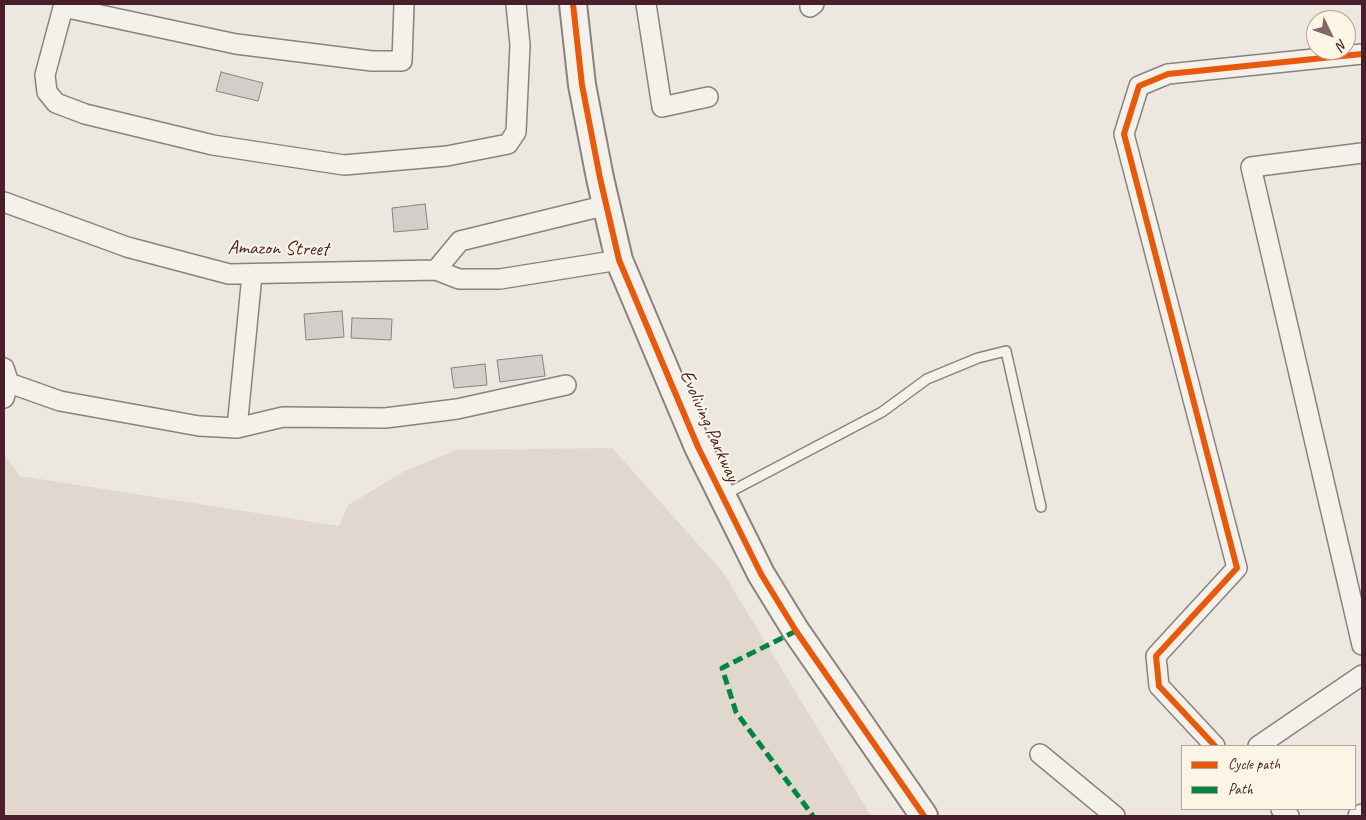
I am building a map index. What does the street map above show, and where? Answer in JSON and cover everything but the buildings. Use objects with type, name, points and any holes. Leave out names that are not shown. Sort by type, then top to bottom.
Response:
[{"type":"street","points":[[404,4],[402,61],[372,61],[236,44],[63,6],[46,75],[47,92],[56,103],[85,114],[213,145],[344,165],[447,156],[508,144],[516,132],[520,45],[516,4]]},
{"type":"street","name":"Evoliving Parkway","points":[[573,4],[582,85],[619,260],[721,496],[761,574],[796,631],[924,816]]},
{"type":"street","points":[[646,4],[662,107],[708,97]]},
{"type":"street","points":[[1214,745],[1159,686],[1156,656],[1237,568],[1124,134],[1139,86],[1168,74],[1362,54]]},
{"type":"street","points":[[1362,153],[1252,167],[1362,645]]},
{"type":"street","name":"Amazon Street","points":[[4,202],[127,247],[229,274],[436,270],[459,279],[500,279],[619,260]]},
{"type":"street","points":[[436,270],[460,241],[606,205]]},
{"type":"street","points":[[237,428],[252,274]]},
{"type":"street","points":[[6,383],[60,401],[199,426],[237,428],[283,416],[394,417],[457,409],[566,385]]},
{"type":"street","points":[[1259,745],[1362,675]]},
{"type":"street","points":[[1040,754],[1115,816]]},
{"type":"street","points":[[1358,816],[1362,814]]},
{"type":"lane","points":[[721,496],[882,412],[927,379],[978,358],[1006,351],[1041,507]]},
{"type":"shaded area","points":[[612,448],[722,571],[871,816],[4,816],[4,454],[20,476],[339,526],[348,505],[403,472],[456,450]]},
{"type":"marked path","points":[[796,631],[722,668],[736,712],[813,816]]},
{"type":"cycle path","points":[[573,4],[582,85],[600,178],[619,260],[698,447],[761,574],[796,631],[924,816]]},
{"type":"cycle path","points":[[1214,745],[1159,686],[1156,656],[1237,568],[1124,134],[1139,86],[1168,74],[1362,54]]}]
